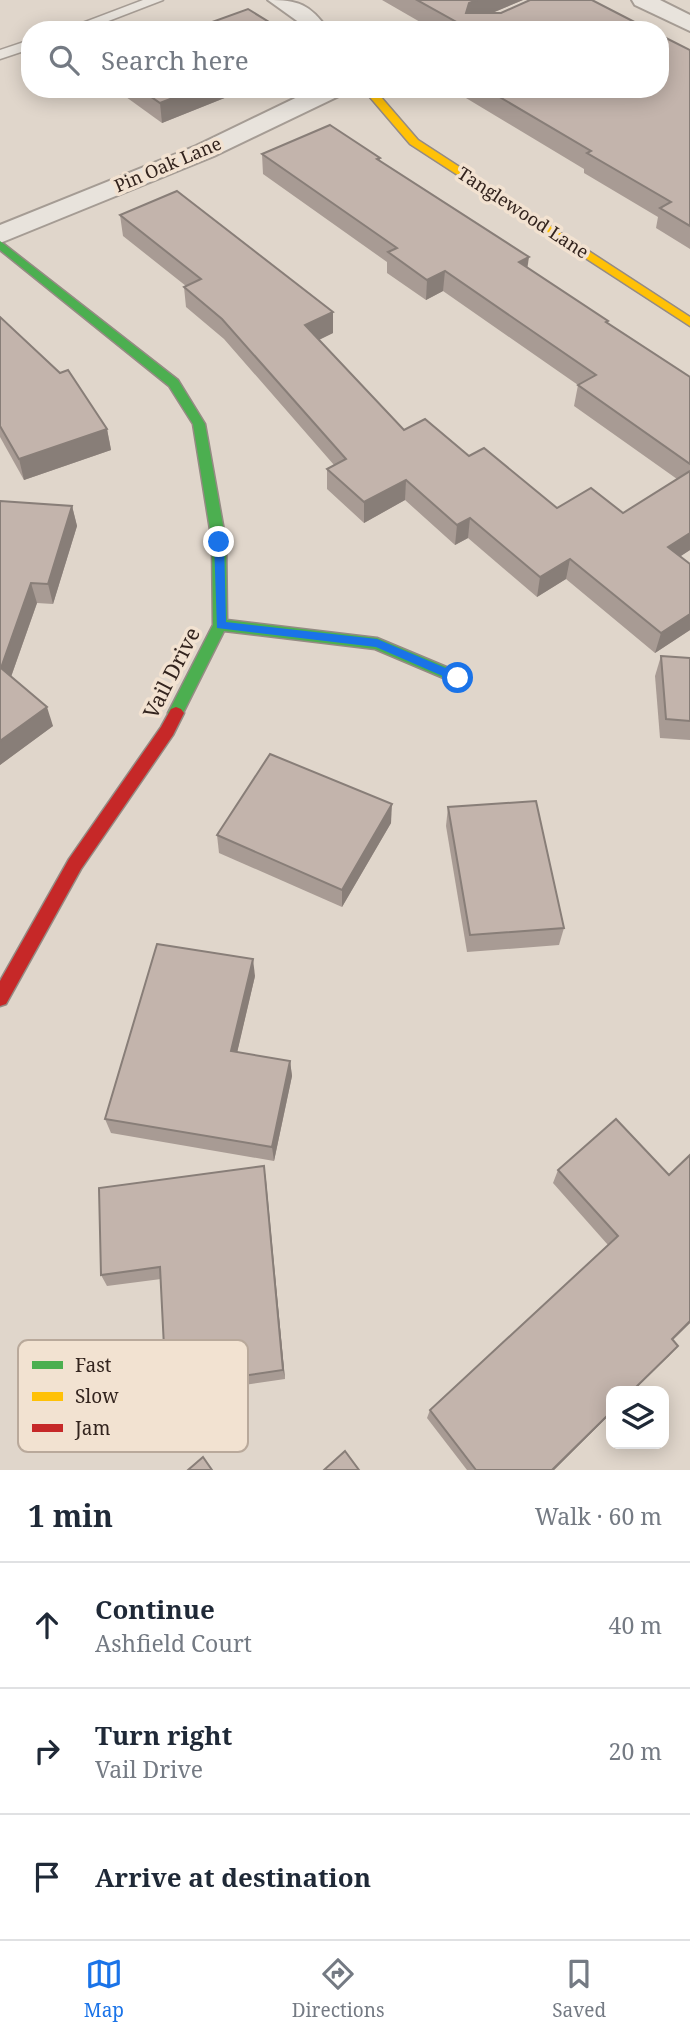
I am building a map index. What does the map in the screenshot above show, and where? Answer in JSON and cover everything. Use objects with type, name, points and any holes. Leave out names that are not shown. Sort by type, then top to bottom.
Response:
[{"type":"street","points":[[279,0],[310,21]]},
{"type":"street","points":[[643,0],[690,24]]},
{"type":"street","name":"Pin Oak Lane","points":[[0,235],[205,151],[315,98]]},
{"type":"street","name":"Tanglewood Lane","points":[[376,98],[414,142],[690,322]]},
{"type":"street","name":"Vail Drive","points":[[0,244],[174,383],[199,424],[219,542],[220,625],[167,731],[75,863],[0,998]]},
{"type":"street","points":[[220,625],[377,643],[458,678]]},
{"type":"lane","points":[[96,21],[156,0]]},
{"type":"lane","points":[[0,55],[21,47]]},
{"type":"building","points":[[417,0],[477,0],[469,3],[466,13],[501,13],[530,0],[592,0],[633,21],[455,21]]},
{"type":"building","points":[[248,9],[267,21],[215,21]]},
{"type":"building","points":[[669,40],[690,50],[690,226],[660,208],[671,202],[587,153],[591,151],[501,98],[669,98]]},
{"type":"building","points":[[153,98],[173,98],[160,103]]},
{"type":"building","points":[[330,125],[380,158],[377,159],[529,257],[519,262],[690,377],[690,464],[578,385],[596,375],[445,271],[427,280],[388,252],[397,248],[262,154]]},
{"type":"building","points":[[177,191],[333,312],[305,325],[404,430],[425,419],[469,456],[484,448],[557,508],[591,488],[623,513],[690,471],[690,533],[668,547],[690,564],[690,614],[661,633],[570,559],[540,577],[470,518],[457,525],[406,480],[364,502],[327,469],[346,459],[222,319],[184,287],[201,279],[120,215]]},
{"type":"building","points":[[0,317],[60,373],[68,370],[107,429],[19,459],[0,426]]},
{"type":"building","points":[[0,501],[72,506],[48,584],[31,583],[1,668],[47,707],[0,741]]},
{"type":"building","points":[[661,656],[690,658],[690,721],[666,719]]},
{"type":"building","points":[[270,754],[392,804],[342,890],[217,835]]},
{"type":"building","points":[[536,801],[564,928],[470,935],[448,807]]},
{"type":"building","points":[[157,944],[253,959],[231,1051],[290,1061],[272,1147],[105,1119]]},
{"type":"building","points":[[616,1119],[669,1175],[690,1155],[690,1321],[672,1339],[678,1346],[637,1386],[606,1386],[606,1417],[552,1470],[476,1470],[430,1410],[618,1236],[558,1170]]},
{"type":"building","points":[[264,1166],[283,1370],[248,1375],[248,1340],[164,1340],[160,1267],[101,1275],[99,1188]]},
{"type":"building","points":[[345,1451],[359,1470],[324,1470]]},
{"type":"building","points":[[203,1457],[212,1470],[188,1470]]},
{"type":"traffic: fast","points":[[0,244],[174,383],[199,424],[219,542],[220,625],[176,713]]},
{"type":"traffic: fast","points":[[220,625],[377,644],[458,678]]},
{"type":"traffic: slow","points":[[376,98],[414,142],[690,322]]},
{"type":"traffic: jam","points":[[0,998],[75,864],[167,731],[176,713]]},
{"type":"route","points":[[219,542],[220,625],[377,643],[458,678]]}]
